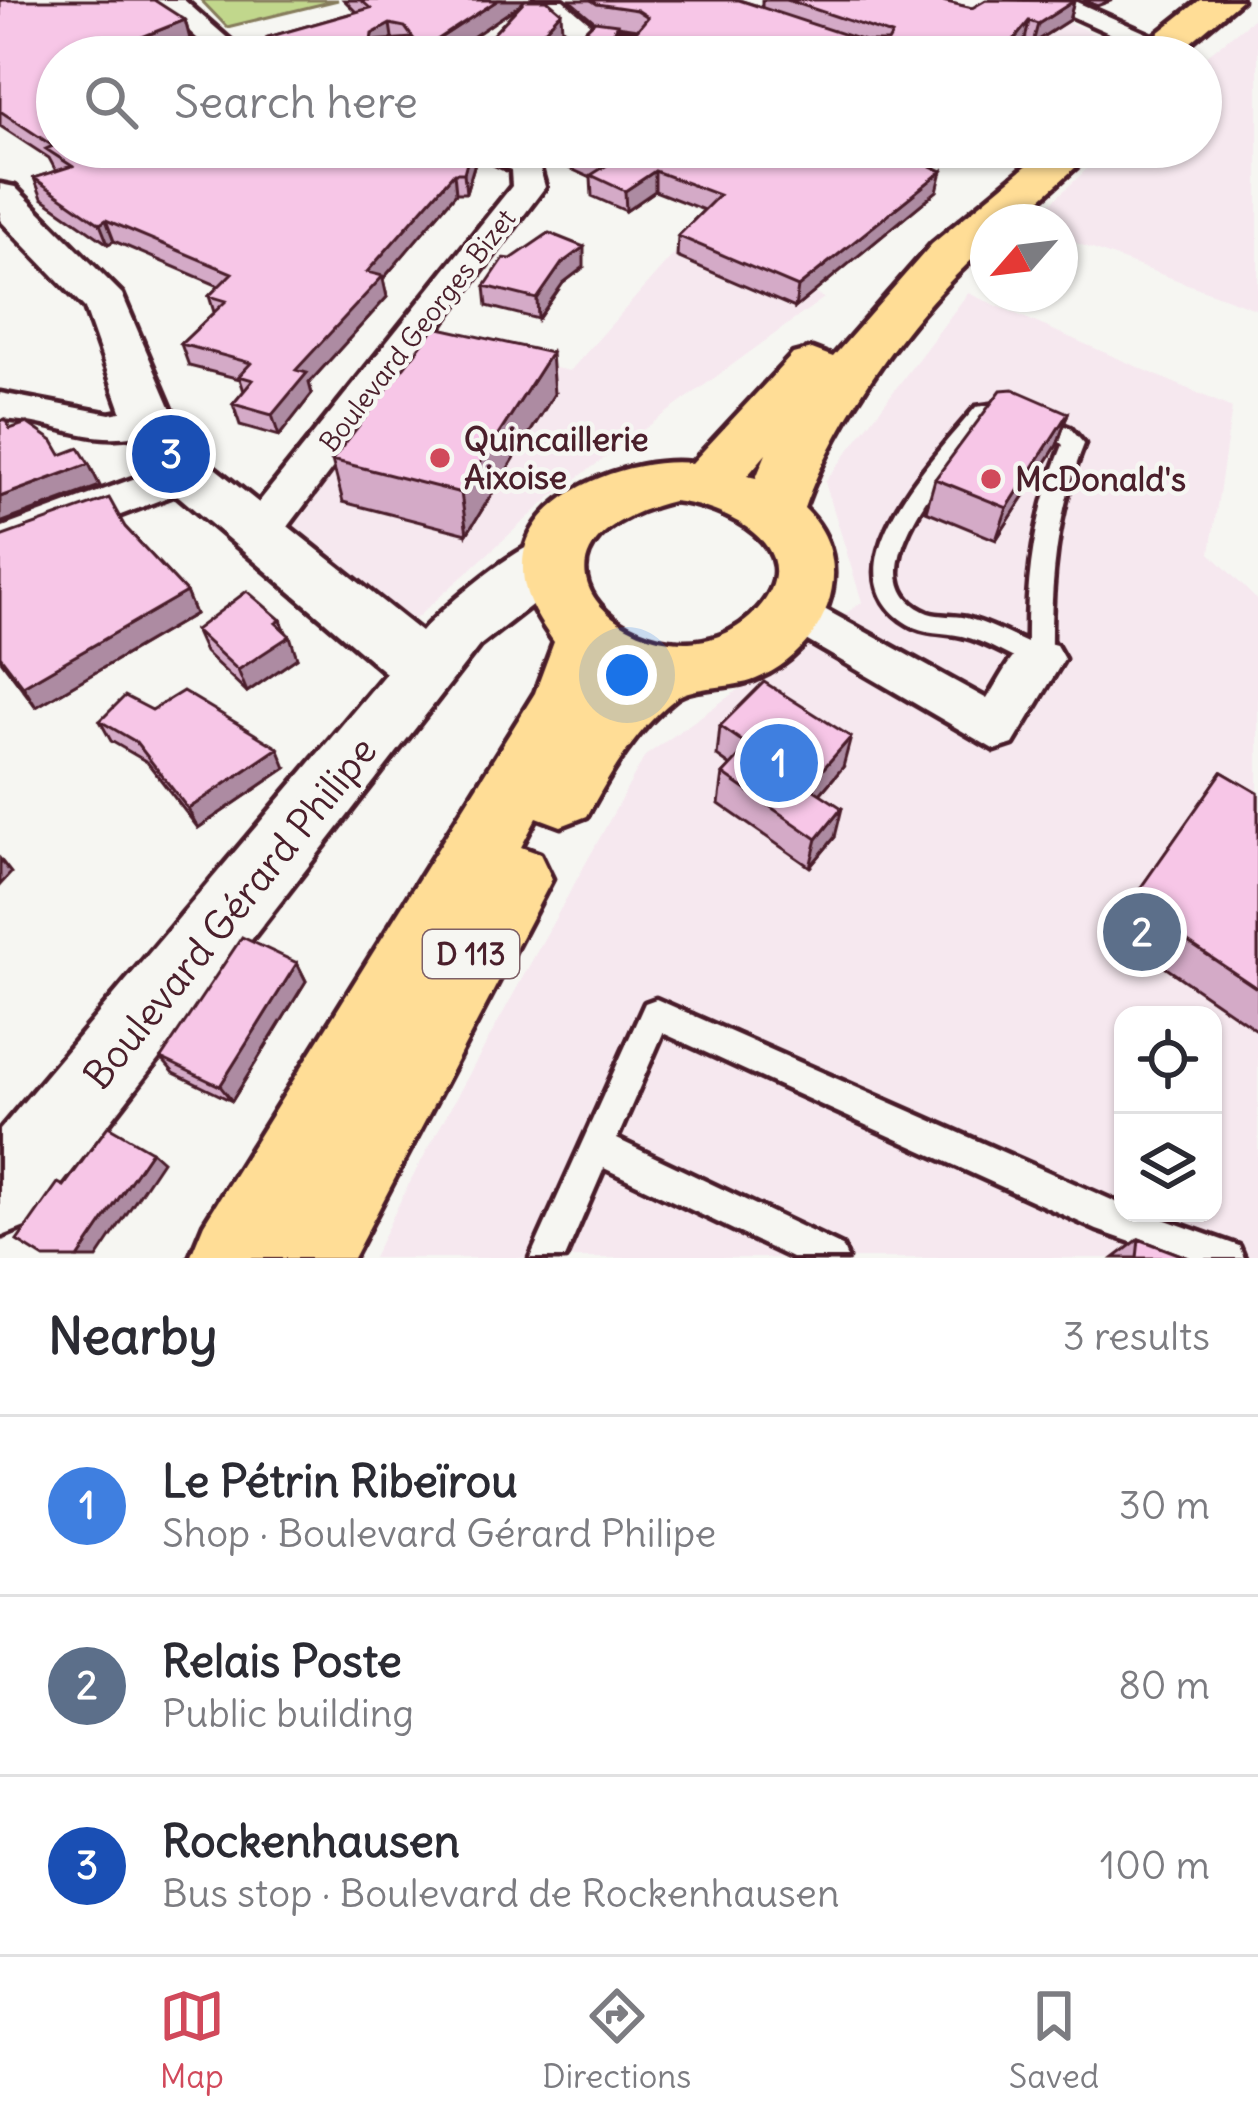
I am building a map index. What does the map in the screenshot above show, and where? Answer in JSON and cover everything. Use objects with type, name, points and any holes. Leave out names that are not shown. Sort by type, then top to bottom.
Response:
[{"type":"main road","points":[[1181,36],[1223,0]]},
{"type":"main road","points":[[1192,36],[1257,0]]},
{"type":"main road","points":[[707,484],[923,242],[1013,168]]},
{"type":"main road","points":[[772,513],[797,448],[849,373],[949,254],[1051,168]]},
{"type":"main road","points":[[640,484],[707,484],[742,495],[772,513],[792,534],[804,559],[806,586],[797,612],[782,632],[744,656],[697,668],[623,658],[566,598],[563,533],[582,511],[608,495],[640,484]]},
{"type":"main road","name":"D 113","points":[[238,1258],[566,702],[566,598]]},
{"type":"main road","name":"D 113","points":[[301,1258],[590,742],[663,667]]},
{"type":"street","points":[[168,0],[210,36]]},
{"type":"street","points":[[547,0],[584,30],[578,36]]},
{"type":"street","points":[[1048,0],[1128,36]]},
{"type":"street","name":"Boulevard Georges Bizet","points":[[259,533],[529,187],[526,168]]},
{"type":"street","points":[[0,196],[106,304],[149,419],[187,474],[259,533],[442,651]]},
{"type":"street","points":[[2,406],[99,428],[124,430],[149,419]]},
{"type":"street","points":[[0,545],[187,474]]},
{"type":"street","name":"Boulevard Gérard Philipe","points":[[0,1195],[442,651],[499,606],[566,598]]},
{"type":"street","points":[[797,612],[995,729],[1039,659]]},
{"type":"lane","points":[[584,30],[623,36]]},
{"type":"lane","points":[[1006,410],[1063,434],[1074,444],[1055,480],[1050,508],[1037,592],[1039,659],[971,629],[917,619],[896,601],[888,580],[885,553],[898,523],[983,412],[1006,410]]},
{"type":"lane","points":[[547,1258],[656,1015],[1097,1213],[1227,1258]]},
{"type":"lane","points":[[597,1147],[830,1258]]},
{"type":"lane","points":[[342,1258],[361,1150]]},
{"type":"shaded area","points":[[1258,15],[1258,310],[1078,244],[1078,204],[1050,204],[1088,168],[1222,168],[1222,43]]},
{"type":"shaded area","points":[[1066,21],[1098,36],[1046,36]]},
{"type":"shaded area","points":[[688,238],[824,298],[550,498],[405,628],[281,529],[426,341],[570,371]]},
{"type":"shaded area","points":[[968,293],[970,312],[1012,312],[1232,408],[1210,553],[1258,601],[1258,1258],[373,1258],[408,1185],[645,756],[862,602],[825,482]]},
{"type":"green space","points":[[201,0],[338,0],[227,27]]},
{"type":"building","points":[[0,0],[154,0],[185,20],[145,36],[36,36],[36,135],[0,111]]},
{"type":"building","points":[[361,0],[498,0],[443,36],[412,36],[405,27],[390,24],[372,36],[272,36],[370,8]]},
{"type":"building","points":[[525,0],[547,0],[561,12],[540,36],[492,36]]},
{"type":"building","points":[[591,0],[739,0],[849,36],[632,36],[648,17]]},
{"type":"building","points":[[787,0],[938,0],[972,8],[986,0],[1074,1],[1038,24],[1029,21],[1017,36],[891,36]]},
{"type":"building","points":[[595,21],[617,24],[611,36],[579,36]]},
{"type":"building","points":[[66,168],[465,168],[464,173],[454,173],[367,272],[383,276],[296,370],[307,373],[272,415],[233,404],[253,380],[239,376],[251,363],[181,344],[226,301],[209,296],[232,273],[106,220],[100,224],[34,178]]},
{"type":"building","points":[[602,168],[942,171],[798,287],[678,236],[719,195],[655,171],[625,191],[591,175]]},
{"type":"building","points":[[549,233],[584,247],[562,263],[537,299],[485,286],[504,258],[511,259]]},
{"type":"building","points":[[435,327],[551,353],[461,493],[332,460]]},
{"type":"building","points":[[1013,389],[1068,413],[1007,508],[935,479],[1001,390]]},
{"type":"building","points":[[5,419],[10,429],[27,423],[53,441],[61,455],[79,448],[89,464],[0,497],[0,421]]},
{"type":"building","points":[[109,498],[125,527],[186,592],[23,686],[0,656],[0,537]]},
{"type":"building","points":[[247,591],[281,620],[276,623],[290,636],[238,670],[195,630]]},
{"type":"building","points":[[764,682],[851,737],[808,786],[842,808],[817,839],[723,774],[749,746],[720,726]]},
{"type":"building","points":[[183,691],[278,748],[188,809],[136,742],[100,721],[125,696],[152,710]]},
{"type":"building","points":[[1222,772],[1258,793],[1258,989],[1130,903]]},
{"type":"building","points":[[242,937],[297,963],[220,1086],[161,1058]]},
{"type":"building","points":[[108,1126],[151,1151],[78,1258],[44,1258],[17,1241],[58,1183],[64,1186]]},
{"type":"building","points":[[1139,1239],[1189,1258],[1137,1258]]},
{"type":"place","name":"Rockenhausen","points":[[171,454]]},
{"type":"place","name":"Quincaillerie Aixoise","points":[[440,458]]},
{"type":"place","name":"McDonald's","points":[[991,479]]},
{"type":"place","name":"Le Pétrin Ribeïrou","points":[[779,763]]},
{"type":"place","name":"Relais Poste","points":[[1142,932]]}]
